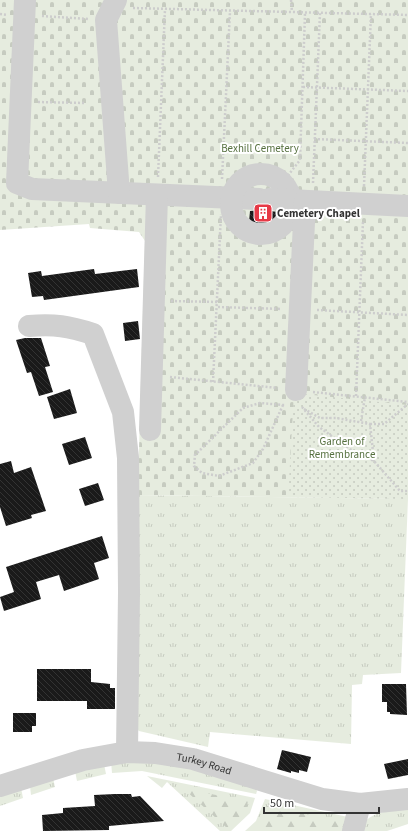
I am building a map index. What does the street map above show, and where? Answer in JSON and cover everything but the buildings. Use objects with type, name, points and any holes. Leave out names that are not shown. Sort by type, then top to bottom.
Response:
[{"type":"street","points":[[24,8],[20,101],[8,183],[32,189],[119,194],[157,194],[264,199],[298,196],[408,206]]},
{"type":"street","points":[[111,9],[119,194]]},
{"type":"street","points":[[263,173],[274,176],[298,196],[290,215],[283,226],[272,233],[259,234],[247,231],[237,223],[231,212],[231,197],[235,188],[242,180],[252,174],[263,173]]},
{"type":"street","points":[[150,430],[157,194]]},
{"type":"street","points":[[295,401],[298,196]]},
{"type":"street","points":[[29,326],[53,324],[75,328],[93,334],[123,412],[128,458],[129,592],[127,752]]},
{"type":"street","name":"Turkey Road","points":[[0,786],[83,760],[127,752],[155,753],[193,759],[322,799],[360,804],[408,799]]},
{"type":"street","points":[[353,831],[360,804]]},
{"type":"path","points":[[292,0],[292,12]]},
{"type":"path","points":[[0,14],[24,8],[165,9],[408,15]]},
{"type":"path","points":[[157,194],[165,9]]},
{"type":"path","points":[[298,196],[305,12]]},
{"type":"path","points":[[298,196],[314,139],[320,13]]},
{"type":"path","points":[[303,87],[408,91]]},
{"type":"path","points":[[20,101],[84,103]]},
{"type":"path","points":[[314,139],[408,143]]},
{"type":"path","points":[[154,301],[217,302]]},
{"type":"path","points":[[151,375],[295,401],[320,418],[336,418],[361,421],[370,424],[384,424],[408,403]]},
{"type":"path","points":[[295,401],[253,463],[219,476],[202,473],[194,466],[195,455],[243,408],[260,402],[365,397],[408,403]]},
{"type":"path","points":[[361,421],[365,397]]},
{"type":"path","points":[[295,401],[319,428],[354,452],[374,461],[400,491],[408,491]]},
{"type":"path","points":[[370,424],[374,461]]},
{"type":"green space","name":"Bexhill Cemetery","points":[[0,0],[408,0],[408,499],[135,495],[139,450],[145,241],[139,232],[90,228],[89,224],[0,230]]},
{"type":"green space","name":"Garden of Remembrance","points":[[294,393],[408,405],[408,499],[288,497]]},
{"type":"green space","points":[[135,495],[408,499],[401,673],[363,675],[362,684],[352,685],[351,744],[210,732],[208,747],[139,731],[132,724]]},
{"type":"green space","points":[[111,761],[193,765],[254,786],[257,791],[256,794],[142,771],[112,773]]},
{"type":"green space","points":[[104,764],[106,774],[77,781],[75,771]]},
{"type":"green space","points":[[147,776],[255,798],[250,813],[231,831],[220,831],[167,782],[162,788]]},
{"type":"green space","points":[[53,778],[55,787],[31,795],[30,786]]},
{"type":"green space","points":[[21,788],[23,798],[0,806],[0,792]]},
{"type":"green space","points":[[184,789],[248,801],[246,811],[227,828]]},
{"type":"green space","points":[[265,799],[348,817],[347,831],[245,831],[256,821]]},
{"type":"green space","points":[[267,806],[343,822],[341,831],[252,831],[259,824]]},
{"type":"green space","points":[[408,808],[408,824],[387,831],[360,831],[367,819],[373,816],[387,811]]},
{"type":"place","name":"Cemetery Chapel","points":[[263,213]]}]
